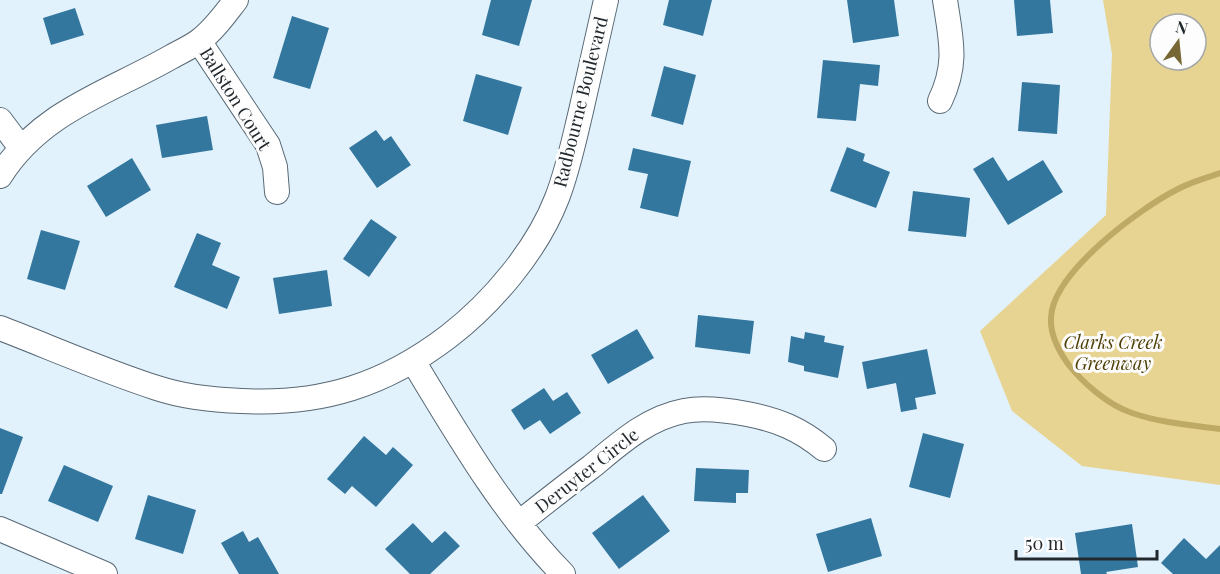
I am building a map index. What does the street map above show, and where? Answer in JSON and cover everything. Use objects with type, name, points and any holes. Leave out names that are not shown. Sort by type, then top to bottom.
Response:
[{"type":"street","points":[[0,176],[21,148],[37,133],[68,110],[99,92],[152,68],[199,41],[236,0]]},
{"type":"street","name":"Radbourne Boulevard","points":[[0,328],[158,389],[218,400],[284,402],[322,397],[377,380],[413,361],[464,324],[508,279],[533,244],[556,200],[569,164],[606,0]]},
{"type":"street","points":[[940,101],[952,67],[953,54],[945,0]]},
{"type":"street","name":"Ballston Court","points":[[199,41],[268,145],[275,167],[277,192]]},
{"type":"street","points":[[0,120],[21,148]]},
{"type":"street","points":[[413,361],[466,447],[519,523],[563,574]]},
{"type":"street","name":"Deruyter Circle","points":[[519,523],[633,433],[656,420],[681,411],[698,409],[732,411],[770,418],[807,435],[824,449]]},
{"type":"street","points":[[0,529],[105,574]]},
{"type":"green space","name":"Clarks Creek Greenway","points":[[1103,0],[1220,0],[1220,485],[1082,466],[1012,411],[980,331],[1106,215],[1112,54]]},
{"type":"building","points":[[491,0],[532,0],[519,46],[482,35]]},
{"type":"building","points":[[669,0],[712,0],[703,36],[663,25]]},
{"type":"building","points":[[847,0],[894,0],[899,36],[853,43]]},
{"type":"building","points":[[1014,0],[1050,0],[1053,33],[1017,36]]},
{"type":"building","points":[[75,8],[84,35],[51,45],[43,18]]},
{"type":"building","points":[[292,16],[329,28],[310,89],[273,78]]},
{"type":"building","points":[[823,60],[880,65],[878,86],[860,84],[856,121],[817,118]]},
{"type":"building","points":[[664,66],[696,75],[683,125],[651,116]]},
{"type":"building","points":[[476,74],[522,87],[508,135],[463,121]]},
{"type":"building","points":[[1022,82],[1060,85],[1057,134],[1018,131]]},
{"type":"building","points":[[207,116],[213,150],[162,158],[156,125]]},
{"type":"building","points":[[376,130],[384,141],[391,136],[411,165],[377,188],[349,148]]},
{"type":"building","points":[[847,147],[865,154],[863,161],[890,172],[876,208],[830,191]]},
{"type":"building","points":[[633,148],[691,161],[678,217],[640,208],[648,174],[628,170]]},
{"type":"building","points":[[993,157],[1008,181],[1043,160],[1063,192],[1008,225],[973,169]]},
{"type":"building","points":[[132,158],[151,190],[106,217],[87,186]]},
{"type":"building","points":[[913,191],[970,198],[966,237],[908,231]]},
{"type":"building","points":[[371,219],[397,237],[369,277],[343,259]]},
{"type":"building","points":[[41,230],[80,241],[65,290],[27,279]]},
{"type":"building","points":[[197,233],[221,243],[212,265],[240,277],[227,309],[174,287]]},
{"type":"building","points":[[327,270],[332,306],[279,314],[273,278]]},
{"type":"building","points":[[698,315],[754,321],[750,354],[695,347]]},
{"type":"building","points":[[637,329],[654,358],[608,384],[591,355]]},
{"type":"building","points":[[805,332],[825,336],[824,342],[844,346],[838,378],[804,371],[804,366],[788,362],[791,336],[804,339]]},
{"type":"building","points":[[927,349],[936,394],[915,398],[917,409],[901,412],[896,383],[867,389],[862,362]]},
{"type":"building","points":[[544,388],[553,401],[567,392],[581,413],[550,434],[540,420],[524,430],[511,410]]},
{"type":"building","points":[[0,428],[23,437],[2,494],[0,494]]},
{"type":"building","points":[[923,433],[964,444],[950,498],[909,487]]},
{"type":"building","points":[[364,436],[386,455],[393,447],[413,465],[376,507],[352,486],[345,494],[327,479]]},
{"type":"building","points":[[64,465],[113,486],[98,522],[48,501]]},
{"type":"building","points":[[696,468],[749,470],[748,493],[736,493],[736,503],[694,501]]},
{"type":"building","points":[[148,495],[196,510],[183,554],[135,539]]},
{"type":"building","points":[[643,495],[670,531],[619,569],[592,533]]},
{"type":"building","points":[[871,518],[882,556],[828,572],[816,534]]},
{"type":"building","points":[[413,523],[432,543],[445,531],[460,546],[430,574],[410,574],[385,549]]},
{"type":"building","points":[[1132,524],[1138,567],[1106,572],[1107,574],[1081,574],[1075,533]]},
{"type":"building","points":[[243,531],[249,542],[258,537],[279,574],[239,574],[221,543]]},
{"type":"building","points":[[1184,538],[1206,559],[1220,545],[1220,574],[1173,574],[1161,563]]},
{"type":"waterway","points":[[1220,173],[1178,189],[1121,226],[1082,262],[1066,282],[1055,300],[1051,318],[1053,336],[1064,359],[1081,379],[1105,399],[1123,409],[1154,419],[1220,429]]}]
